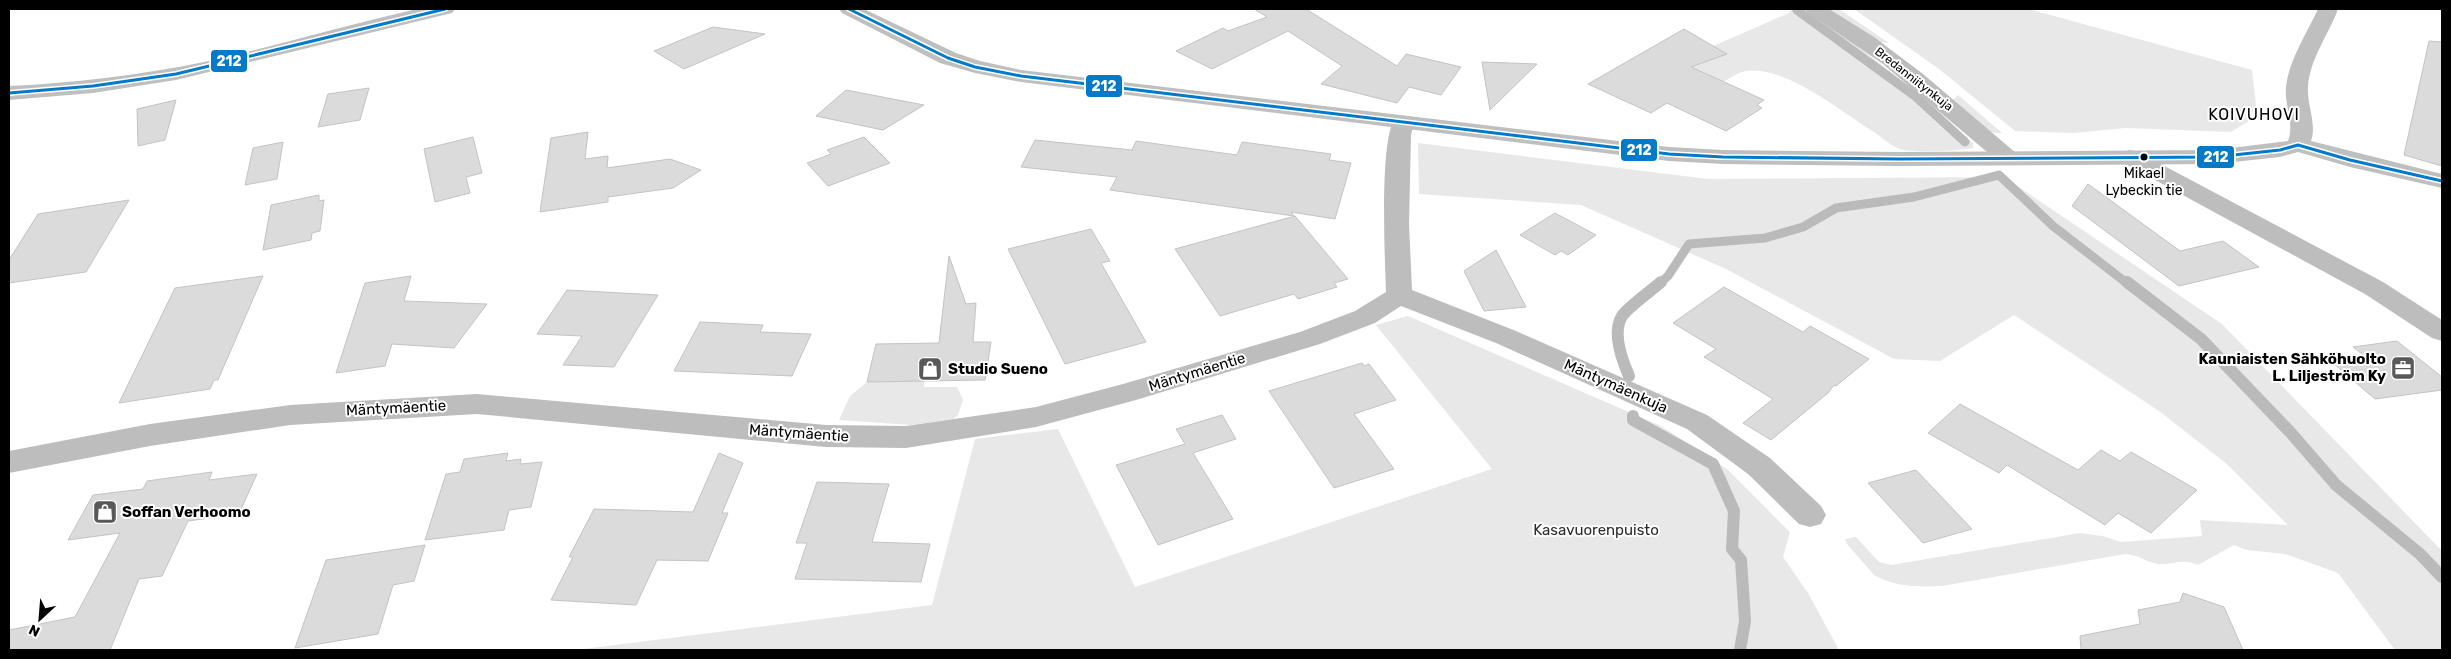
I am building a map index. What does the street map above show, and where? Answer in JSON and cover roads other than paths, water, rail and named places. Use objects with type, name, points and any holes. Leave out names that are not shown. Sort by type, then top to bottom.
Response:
[{"type":"street","points":[[9,93],[77,88],[172,75],[232,62],[377,23],[444,9]]},
{"type":"street","points":[[849,9],[925,48],[975,67],[1075,83],[1616,149],[1714,157],[2215,157],[2280,150],[2298,144],[2358,162],[2442,181]]},
{"type":"street","name":"Bredanniitynkuja","points":[[1815,9],[1873,46],[1944,101],[2008,158]]},
{"type":"street","points":[[2298,144],[2303,135],[2297,102],[2297,82],[2328,9]]},
{"type":"street","points":[[1400,294],[1396,224],[1400,135],[1404,122]]},
{"type":"street","points":[[2130,157],[2374,288],[2442,332]]},
{"type":"street","name":"Mäntymäentie","points":[[9,462],[150,435],[290,415],[477,404],[826,436],[906,437],[1036,417],[1150,386],[1310,338],[1365,317],[1400,294]]},
{"type":"street","name":"Mäntymäenkuja","points":[[1400,294],[1506,337],[1697,422],[1759,466],[1810,515]]},
{"type":"waterway","points":[[1797,10],[1915,96],[1965,142]]},
{"type":"waterway","points":[[1659,284],[1668,276],[1689,244],[1765,238],[1803,227],[1836,208],[1914,197],[1999,175],[2053,226],[2128,284]]},
{"type":"waterway","points":[[1629,376],[1619,346],[1619,323],[1629,308],[1661,282]]},
{"type":"waterway","points":[[2127,282],[2201,339],[2291,433],[2336,485],[2420,554],[2442,577]]},
{"type":"waterway","points":[[1633,416],[1633,420],[1713,464],[1734,511],[1732,549],[1741,560],[1745,621],[1740,650]]},
{"type":"place","name":"Mikael Lybeckin tie","points":[[2144,157]]},
{"type":"place","name":"Kauniaisten Sähköhuolto L. Liljeström Ky","points":[[2403,368]]},
{"type":"place","name":"Studio Sueno","points":[[930,369]]},
{"type":"place","name":"Soffan Verhoomo","points":[[105,512]]},
{"type":"district","name":"KOIVUHOVI","points":[[2254,114]]},
{"type":"park label","name":"Kasavuorenpuisto","points":[[1596,530]]}]
